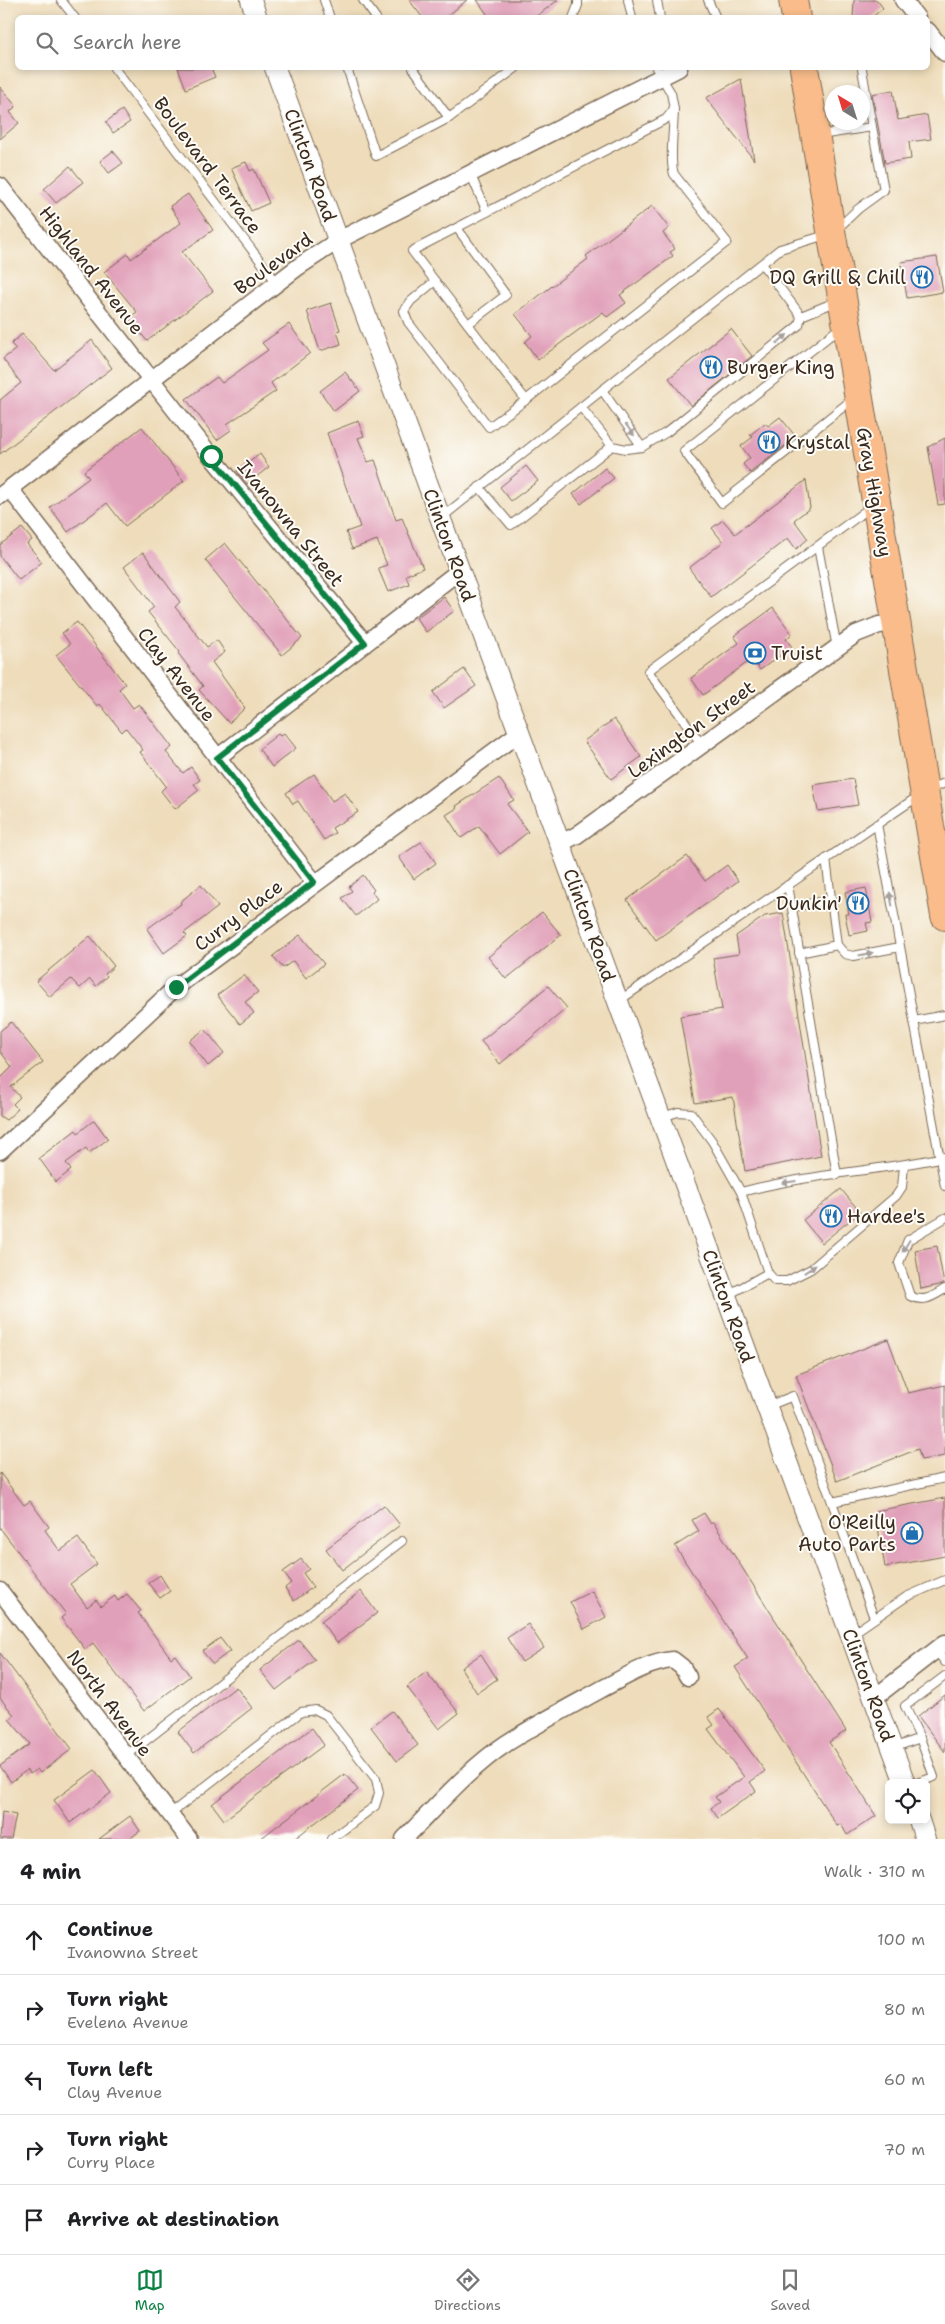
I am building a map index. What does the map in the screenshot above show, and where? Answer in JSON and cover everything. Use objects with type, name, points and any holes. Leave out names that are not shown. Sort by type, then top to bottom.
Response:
[{"type":"highway","points":[[793,0],[796,15]]},
{"type":"highway","name":"Gray Highway","points":[[804,70],[898,623],[935,787],[936,839],[945,916]]},
{"type":"street","points":[[250,0],[256,15]]},
{"type":"street","points":[[903,0],[915,15]]},
{"type":"street","points":[[930,34],[945,53]]},
{"type":"street","name":"Clinton Road","points":[[276,70],[459,571],[561,843],[725,1296],[905,1779]]},
{"type":"street","name":"Boulevard","points":[[5,492],[276,284],[339,240],[470,174],[659,72]]},
{"type":"street","name":"Highland Avenue","points":[[0,186],[152,380]]},
{"type":"street","name":"Ivanowna Street","points":[[152,380],[229,479],[365,643]]},
{"type":"street","name":"Clay Avenue","points":[[5,492],[314,882]]},
{"type":"street","points":[[217,758],[459,571]]},
{"type":"street","name":"Lexington Street","points":[[561,843],[577,835],[856,634],[879,626],[898,623]]},
{"type":"street","name":"Curry Place","points":[[0,1151],[176,987],[314,882],[519,733]]},
{"type":"street","name":"North Avenue","points":[[0,1591],[189,1839]]},
{"type":"street","points":[[874,1698],[942,1652]]},
{"type":"street","points":[[404,1839],[464,1778],[506,1744],[569,1706],[615,1682],[662,1661],[674,1660],[682,1667],[688,1677]]},
{"type":"street","points":[[920,1824],[926,1839]]},
{"type":"lane","points":[[61,0],[73,15]]},
{"type":"lane","points":[[324,0],[329,15]]},
{"type":"lane","points":[[363,0],[374,15]]},
{"type":"lane","points":[[574,15],[578,0]]},
{"type":"lane","points":[[628,0],[631,15]]},
{"type":"lane","points":[[657,0],[660,15]]},
{"type":"lane","points":[[708,0],[715,15]]},
{"type":"lane","name":"Boulevard Terrace","points":[[116,70],[276,284]]},
{"type":"lane","points":[[348,70],[376,156],[449,118],[513,70]]},
{"type":"lane","points":[[414,70],[449,118]]},
{"type":"lane","points":[[440,518],[780,249],[832,233],[858,209],[884,190],[862,70]]},
{"type":"lane","points":[[435,281],[411,301],[404,311],[408,322],[489,427],[727,242],[674,174],[671,165],[674,145],[674,109],[671,94],[659,72]]},
{"type":"lane","points":[[526,400],[412,251],[666,119],[674,109]]},
{"type":"lane","points":[[816,136],[872,127]]},
{"type":"lane","points":[[470,174],[488,212]]},
{"type":"lane","points":[[457,228],[506,295],[468,324]]},
{"type":"lane","points":[[581,407],[612,446],[626,448],[642,446],[667,432],[799,325],[801,316],[762,264]]},
{"type":"lane","points":[[801,316],[845,310]]},
{"type":"lane","points":[[845,310],[684,451],[722,503],[859,395]]},
{"type":"lane","points":[[602,390],[642,446]]},
{"type":"lane","points":[[479,487],[511,525],[612,446]]},
{"type":"lane","points":[[702,745],[648,671],[877,503]]},
{"type":"lane","points":[[818,547],[837,648]]},
{"type":"lane","points":[[618,1001],[876,824],[935,787]]},
{"type":"lane","points":[[876,824],[942,1158],[945,1186]]},
{"type":"lane","points":[[826,859],[837,945],[844,954],[854,956],[900,947]]},
{"type":"lane","points":[[788,885],[837,1175]]},
{"type":"lane","points":[[792,907],[831,900]]},
{"type":"lane","points":[[799,953],[837,945]]},
{"type":"lane","points":[[914,1020],[945,1015]]},
{"type":"lane","points":[[660,1117],[678,1112],[691,1113],[712,1141],[741,1192],[768,1273],[775,1281],[787,1282],[811,1269],[896,1196],[902,1187],[904,1166]]},
{"type":"lane","points":[[741,1192],[768,1184],[904,1166],[942,1158]]},
{"type":"lane","points":[[945,1218],[908,1240],[899,1263],[910,1296],[917,1300],[926,1300],[945,1289]]},
{"type":"lane","points":[[725,1296],[768,1273]]},
{"type":"lane","points":[[766,1407],[792,1396],[874,1618]]},
{"type":"lane","points":[[832,1502],[945,1478]]},
{"type":"lane","points":[[126,1756],[402,1541]]},
{"type":"lane","points":[[851,1635],[906,1597],[945,1580]]},
{"type":"lane","points":[[927,1779],[934,1776],[906,1706],[945,1676]]},
{"type":"lane","points":[[170,1814],[301,1712],[316,1710],[326,1714],[376,1779],[380,1793],[375,1806],[331,1839]]},
{"type":"lane","points":[[893,1748],[920,1738]]},
{"type":"building","points":[[409,0],[467,0],[449,15],[421,15]]},
{"type":"building","points":[[477,0],[558,0],[538,15],[488,15]]},
{"type":"building","points":[[854,0],[877,0],[883,8],[875,15],[853,15]]},
{"type":"building","points":[[179,70],[212,70],[215,77],[186,89]]},
{"type":"building","points":[[741,79],[754,160],[706,98]]},
{"type":"building","points":[[0,87],[16,106],[10,112],[19,123],[0,139]]},
{"type":"building","points":[[893,90],[898,120],[927,115],[931,139],[909,142],[911,159],[885,163],[872,94]]},
{"type":"building","points":[[122,110],[130,122],[113,133],[106,122]]},
{"type":"building","points":[[113,151],[123,163],[109,173],[100,161]]},
{"type":"building","points":[[246,162],[250,171],[254,169],[269,203],[251,211],[231,168]]},
{"type":"building","points":[[70,166],[83,182],[56,203],[44,189]]},
{"type":"building","points":[[188,194],[213,230],[182,252],[213,291],[147,341],[129,318],[137,312],[104,272],[128,254],[131,259],[181,223],[170,206]]},
{"type":"building","points":[[652,206],[669,228],[663,233],[675,249],[670,252],[673,256],[620,295],[626,303],[607,317],[603,312],[538,360],[525,342],[532,336],[515,314],[588,259],[586,256]]},
{"type":"building","name":"DQ Grill & Chill","points":[[937,257],[943,292],[907,298],[901,262]]},
{"type":"building","points":[[331,303],[340,330],[337,331],[341,344],[320,351],[307,311]]},
{"type":"building","points":[[289,324],[310,353],[271,383],[276,391],[227,424],[231,430],[217,440],[186,399],[217,377],[222,383],[268,350],[262,343]]},
{"type":"building","name":"Burger King","points":[[731,329],[752,356],[691,406],[669,378]]},
{"type":"building","points":[[22,334],[54,370],[92,340],[112,368],[0,454],[0,400],[21,383],[3,359],[16,349],[11,344]]},
{"type":"building","points":[[345,372],[360,391],[334,411],[320,391]]},
{"type":"building","name":"Krystal","points":[[780,417],[796,437],[750,473],[743,464],[750,458],[741,446],[753,437],[750,435],[765,423],[768,426]]},
{"type":"building","points":[[358,421],[364,436],[358,438],[368,462],[375,460],[396,520],[402,518],[423,568],[406,575],[409,584],[388,592],[378,568],[387,565],[377,540],[352,549],[346,532],[360,527],[327,433]]},
{"type":"building","points":[[142,427],[184,481],[125,526],[107,503],[68,532],[50,507],[89,478],[84,471]]},
{"type":"building","points":[[945,438],[945,504],[938,505],[928,447]]},
{"type":"building","points":[[260,454],[269,467],[247,484],[237,471]]},
{"type":"building","points":[[526,466],[538,481],[511,501],[500,487]]},
{"type":"building","points":[[605,468],[614,478],[581,504],[573,494]]},
{"type":"building","points":[[806,480],[810,508],[794,520],[808,539],[796,549],[788,538],[711,597],[689,568],[723,542],[712,528],[723,520],[735,534]]},
{"type":"building","points":[[22,528],[32,540],[27,544],[42,562],[19,580],[0,556],[0,545]]},
{"type":"building","points":[[225,543],[302,638],[282,655],[205,560]]},
{"type":"building","points":[[143,552],[180,602],[175,607],[207,647],[217,640],[225,652],[212,662],[245,708],[229,723],[199,690],[203,686],[178,653],[180,652],[148,612],[154,607],[124,567]]},
{"type":"building","points":[[444,597],[454,611],[426,632],[416,618]]},
{"type":"building","name":"Truist","points":[[773,608],[792,634],[786,639],[792,647],[760,670],[752,659],[703,695],[691,678],[739,643],[734,636]]},
{"type":"building","points":[[77,622],[125,684],[119,689],[133,708],[139,704],[172,747],[166,752],[183,773],[191,767],[200,780],[194,784],[199,790],[175,809],[161,791],[166,786],[140,752],[143,750],[126,728],[122,732],[100,704],[97,706],[56,655],[70,644],[62,633]]},
{"type":"building","points":[[464,669],[476,686],[444,708],[433,692]]},
{"type":"building","points":[[614,719],[641,757],[611,779],[584,741]]},
{"type":"building","points":[[284,733],[296,748],[272,767],[259,749],[278,734],[280,736]]},
{"type":"building","points":[[314,774],[332,801],[345,793],[358,812],[332,828],[335,833],[324,840],[298,801],[293,804],[286,793]]},
{"type":"building","points":[[499,778],[514,800],[507,804],[528,832],[500,854],[479,826],[461,838],[446,815],[457,808],[456,806]]},
{"type":"building","points":[[853,779],[858,805],[818,811],[813,785]]},
{"type":"building","points":[[421,842],[436,863],[414,879],[399,857]]},
{"type":"building","points":[[687,856],[705,881],[727,865],[738,881],[656,940],[627,900]]},
{"type":"building","points":[[363,875],[374,890],[372,892],[377,899],[356,916],[342,898],[352,891],[349,887]]},
{"type":"building","points":[[201,885],[218,907],[184,933],[187,936],[164,953],[147,929],[181,904],[180,902]]},
{"type":"building","name":"Dunkin'","points":[[866,888],[872,922],[866,923],[868,931],[849,935],[845,914],[849,914],[845,892]]},
{"type":"building","points":[[542,912],[561,935],[506,979],[488,957]]},
{"type":"building","points":[[783,913],[821,1156],[745,1171],[733,1097],[695,1103],[680,1016],[722,1009],[713,958],[739,954],[736,936],[765,916]]},
{"type":"building","points":[[300,935],[324,964],[306,978],[293,961],[283,968],[273,956]]},
{"type":"building","points":[[90,936],[114,966],[96,986],[90,979],[80,988],[71,979],[50,997],[36,981]]},
{"type":"building","points":[[244,975],[258,992],[245,1002],[254,1013],[240,1024],[217,995]]},
{"type":"building","points":[[548,986],[567,1008],[500,1064],[481,1041]]},
{"type":"building","points":[[11,1022],[43,1062],[11,1087],[20,1097],[13,1104],[18,1109],[6,1120],[0,1116],[0,1076],[2,1077],[12,1067],[0,1051],[0,1031]]},
{"type":"building","points":[[205,1029],[224,1053],[208,1066],[189,1041]]},
{"type":"building","points":[[94,1120],[108,1139],[89,1153],[86,1148],[66,1163],[71,1170],[56,1182],[39,1158],[76,1130],[78,1133]]},
{"type":"building","name":"Hardee's","points":[[841,1189],[860,1212],[822,1243],[803,1220]]},
{"type":"building","points":[[937,1246],[944,1284],[921,1289],[915,1250]]},
{"type":"building","points":[[888,1339],[908,1393],[945,1385],[945,1456],[921,1460],[918,1449],[837,1481],[796,1375]]},
{"type":"building","points":[[0,1473],[24,1505],[30,1501],[49,1527],[45,1530],[60,1551],[78,1538],[97,1564],[70,1584],[87,1607],[96,1600],[101,1606],[115,1596],[118,1601],[127,1594],[141,1611],[138,1613],[171,1658],[175,1655],[190,1676],[144,1711],[93,1643],[85,1649],[61,1618],[66,1614],[0,1528]]},
{"type":"building","name":"O'Reilly Auto Parts","points":[[945,1498],[945,1556],[885,1567],[875,1511]]},
{"type":"building","points":[[384,1505],[400,1525],[342,1570],[326,1549]]},
{"type":"building","points":[[704,1513],[711,1524],[713,1522],[846,1731],[829,1742],[876,1816],[847,1835],[841,1824],[837,1826],[735,1667],[748,1659],[675,1546],[699,1531],[692,1520]]},
{"type":"building","points":[[301,1559],[309,1569],[303,1573],[313,1587],[294,1601],[285,1588],[291,1583],[283,1572]]},
{"type":"building","points":[[160,1575],[170,1591],[160,1598],[148,1583]]},
{"type":"building","points":[[361,1591],[377,1613],[337,1643],[321,1621]]},
{"type":"building","points":[[592,1591],[606,1617],[584,1629],[570,1602]]},
{"type":"building","points":[[528,1624],[544,1648],[522,1662],[507,1638]]},
{"type":"building","points":[[220,1638],[230,1651],[213,1664],[202,1651]]},
{"type":"building","points":[[299,1640],[315,1660],[276,1690],[260,1670]]},
{"type":"building","points":[[0,1653],[72,1749],[40,1773],[37,1769],[30,1774],[27,1770],[11,1782],[0,1766],[30,1744],[9,1719],[14,1715],[0,1698]]},
{"type":"building","points":[[481,1654],[497,1679],[477,1693],[461,1668]]},
{"type":"building","points":[[426,1672],[459,1713],[439,1729],[407,1687]]},
{"type":"building","points":[[236,1687],[252,1708],[194,1753],[178,1732]]},
{"type":"building","points":[[945,1695],[945,1752],[918,1716]]},
{"type":"building","points":[[719,1709],[765,1771],[750,1782],[756,1791],[718,1818],[711,1808],[719,1802],[715,1797],[744,1777],[708,1729],[714,1725],[708,1717]]},
{"type":"building","points":[[392,1711],[418,1745],[397,1761],[371,1727]]},
{"type":"building","points":[[312,1728],[324,1745],[224,1820],[212,1804]]},
{"type":"building","points":[[95,1770],[111,1793],[70,1823],[54,1800]]},
{"type":"building","points":[[345,1774],[358,1790],[294,1839],[260,1839]]},
{"type":"building","points":[[2,1812],[16,1815],[11,1839],[0,1839]]},
{"type":"building","points":[[130,1816],[140,1831],[129,1839],[99,1839]]},
{"type":"place","name":"DQ Grill & Chill","points":[[922,277]]},
{"type":"place","name":"Burger King","points":[[711,367]]},
{"type":"place","name":"Krystal","points":[[769,442]]},
{"type":"place","name":"Truist","points":[[755,653]]},
{"type":"place","name":"Dunkin'","points":[[858,903]]},
{"type":"place","name":"Hardee's","points":[[831,1216]]},
{"type":"place","name":"O'Reilly Auto Parts","points":[[912,1533]]},
{"type":"route","points":[[176,987],[314,882],[217,758],[365,643],[211,456]]}]
